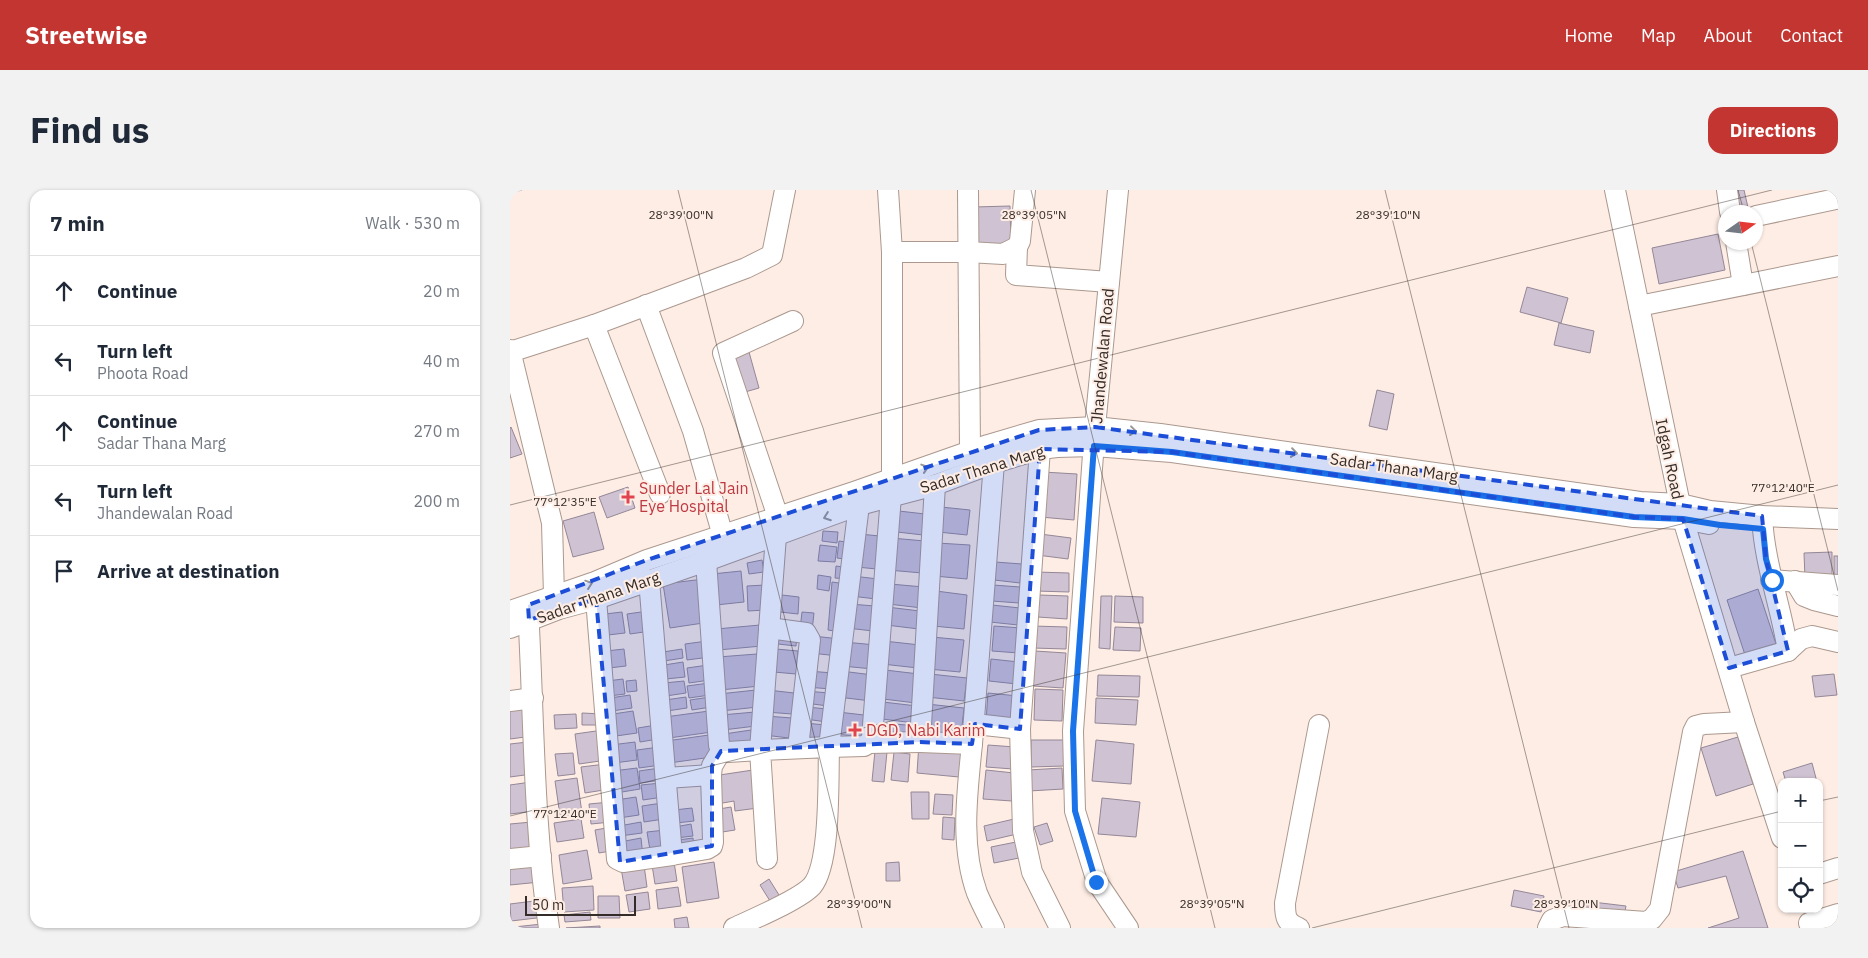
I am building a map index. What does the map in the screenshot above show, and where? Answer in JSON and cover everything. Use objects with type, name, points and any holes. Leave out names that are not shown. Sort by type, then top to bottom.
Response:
[{"type":"street","points":[[554,596],[552,522],[510,351],[594,325],[746,268],[772,255],[785,190]]},
{"type":"street","points":[[869,743],[872,738],[892,487],[892,252],[888,190]]},
{"type":"street","points":[[968,190],[970,452]]},
{"type":"street","points":[[892,252],[1003,254],[1016,247],[1020,241],[1025,190]]},
{"type":"street","name":"Jhandewalan Road","points":[[1118,190],[1095,436],[1073,731],[1075,811],[1096,882],[1128,928]]},
{"type":"street","name":"Idgah Road","points":[[1615,190],[1681,512],[1744,722],[1778,826]]},
{"type":"street","points":[[1727,190],[1729,205]]},
{"type":"street","points":[[1763,215],[1836,200]]},
{"type":"street","points":[[1016,247],[1016,275],[1109,282]]},
{"type":"street","points":[[1737,250],[1743,285]]},
{"type":"street","points":[[1639,306],[1838,266]]},
{"type":"street","points":[[646,305],[693,431],[723,536]]},
{"type":"street","points":[[768,858],[760,750],[777,526],[723,353],[793,321]]},
{"type":"street","points":[[594,325],[660,494]]},
{"type":"street","name":"Sadar Thana Marg","points":[[510,628],[522,612],[554,596],[647,560],[723,536],[777,526],[859,505],[892,487],[970,452],[1039,430],[1095,436],[1172,452],[1634,517],[1681,512],[1714,525],[1763,523]]},
{"type":"street","name":"Sadar Thana Marg","points":[[522,612],[596,599],[706,561],[777,526],[892,487],[935,484],[1040,449],[1095,436]]},
{"type":"street","points":[[1040,449],[1020,728],[1023,831],[1032,872],[1060,928]]},
{"type":"street","points":[[994,463],[967,800],[967,846],[977,892],[994,928]]},
{"type":"street","points":[[920,742],[935,484]]},
{"type":"street","points":[[734,928],[800,895],[812,886],[821,870],[825,846],[829,747],[859,505]]},
{"type":"street","points":[[1763,523],[1838,519]]},
{"type":"street","points":[[1763,523],[1838,532]]},
{"type":"street","points":[[1763,523],[1766,559],[1784,626],[1788,652]]},
{"type":"street","points":[[596,599],[617,859],[623,862],[707,849],[712,846],[713,842],[712,766],[721,751],[719,745],[706,561]]},
{"type":"street","points":[[649,580],[672,855]]},
{"type":"street","points":[[1772,580],[1838,585]]},
{"type":"street","points":[[1795,581],[1804,596],[1838,606]]},
{"type":"street","points":[[522,612],[533,698],[535,786],[549,928]]},
{"type":"street","points":[[769,628],[806,633],[810,640],[798,748]]},
{"type":"street","points":[[1729,668],[1788,652],[1801,639],[1812,636],[1838,642]]},
{"type":"street","points":[[1812,636],[1831,655],[1838,656]]},
{"type":"street","points":[[510,701],[533,698]]},
{"type":"street","points":[[1548,928],[1552,920],[1562,916],[1646,922],[1657,914],[1660,909],[1692,732],[1696,726],[1704,724],[1744,722]]},
{"type":"street","points":[[974,724],[1020,728]]},
{"type":"street","points":[[1299,928],[1290,924],[1285,914],[1285,903],[1318,725]]},
{"type":"street","points":[[721,751],[864,746],[869,743],[972,744]]},
{"type":"street","points":[[666,778],[711,775]]},
{"type":"street","points":[[510,859],[541,856]]},
{"type":"street","points":[[1823,873],[1838,868]]},
{"type":"street","points":[[1809,920],[1838,914]]},
{"type":"highlighted area","points":[[1095,427],[1125,430],[1762,516],[1766,559],[1788,651],[1729,668],[1683,519],[1634,517],[1172,452],[1040,449],[1020,729],[975,724],[972,744],[920,742],[721,751],[712,766],[712,846],[620,862],[596,599],[529,620],[528,605],[647,560],[1039,430]]},
{"type":"building","points":[[1733,190],[1744,190],[1747,205],[1734,205]]},
{"type":"building","points":[[1010,206],[1011,245],[975,246],[974,207]]},
{"type":"building","points":[[1718,234],[1718,250],[1721,250],[1725,270],[1659,284],[1652,248]]},
{"type":"building","points":[[1527,287],[1568,298],[1561,323],[1520,312]]},
{"type":"building","points":[[1559,323],[1594,331],[1590,353],[1554,345]]},
{"type":"building","points":[[749,352],[759,388],[738,394],[728,358]]},
{"type":"building","points":[[1377,390],[1394,394],[1387,430],[1369,426]]},
{"type":"building","points":[[510,428],[522,454],[510,458]]},
{"type":"building","points":[[1043,472],[1077,474],[1074,520],[1040,517]]},
{"type":"building","points":[[628,487],[635,508],[607,518],[599,497]]},
{"type":"building","points":[[941,507],[970,510],[967,535],[938,532]]},
{"type":"building","points":[[899,511],[925,514],[923,535],[897,532]]},
{"type":"building","points":[[594,512],[604,549],[573,557],[563,521]]},
{"type":"building","points":[[823,531],[838,532],[837,543],[822,541]]},
{"type":"building","points":[[859,534],[880,536],[877,569],[856,567]]},
{"type":"building","points":[[1040,534],[1071,538],[1068,559],[1037,555]]},
{"type":"building","points":[[891,538],[925,541],[922,573],[888,570]]},
{"type":"building","points":[[839,541],[854,543],[852,560],[837,558]]},
{"type":"building","points":[[937,543],[970,545],[967,579],[934,576]]},
{"type":"building","points":[[820,545],[837,547],[835,562],[818,561]]},
{"type":"building","points":[[1832,552],[1832,578],[1805,578],[1804,553]]},
{"type":"building","points":[[1834,556],[1838,556],[1838,578],[1834,578]]},
{"type":"building","points":[[762,560],[764,572],[749,574],[747,563]]},
{"type":"building","points":[[995,562],[1022,564],[1020,583],[994,580]]},
{"type":"building","points":[[836,566],[850,568],[849,579],[835,578]]},
{"type":"building","points":[[741,571],[744,602],[716,605],[712,574]]},
{"type":"building","points":[[1036,572],[1069,573],[1069,592],[1036,591]]},
{"type":"building","points":[[818,575],[831,577],[829,591],[817,589]]},
{"type":"building","points":[[853,576],[878,579],[876,599],[851,596]]},
{"type":"building","points":[[704,579],[710,622],[670,628],[663,584]]},
{"type":"building","points":[[832,582],[846,584],[841,632],[828,630]]},
{"type":"building","points":[[890,584],[924,587],[922,608],[888,604]]},
{"type":"building","points":[[765,585],[766,610],[748,611],[747,586]]},
{"type":"building","points":[[993,585],[1020,587],[1019,603],[992,601]]},
{"type":"building","points":[[1758,589],[1778,650],[1747,661],[1727,600]]},
{"type":"building","points":[[936,591],[967,595],[964,629],[933,626]]},
{"type":"building","points":[[782,595],[799,597],[798,614],[780,612]]},
{"type":"building","points":[[1039,595],[1068,596],[1067,619],[1038,617]]},
{"type":"building","points":[[1101,596],[1112,596],[1110,649],[1099,648]]},
{"type":"building","points":[[1115,596],[1143,597],[1143,623],[1114,622]]},
{"type":"building","points":[[850,604],[875,606],[873,631],[847,628]]},
{"type":"building","points":[[992,605],[1020,608],[1018,625],[990,622]]},
{"type":"building","points":[[887,607],[920,611],[919,629],[886,625]]},
{"type":"building","points":[[648,611],[651,631],[630,634],[627,614]]},
{"type":"building","points":[[622,612],[625,633],[608,635],[605,614]]},
{"type":"building","points":[[802,612],[814,613],[812,631],[800,629]]},
{"type":"building","points":[[760,625],[762,646],[718,650],[716,629]]},
{"type":"building","points":[[994,626],[1022,628],[1019,653],[992,651]]},
{"type":"building","points":[[1033,626],[1067,627],[1066,649],[1033,648]]},
{"type":"building","points":[[1115,627],[1141,628],[1140,651],[1113,650]]},
{"type":"building","points":[[779,633],[797,635],[796,646],[778,644]]},
{"type":"building","points":[[813,636],[840,639],[838,656],[811,653]]},
{"type":"building","points":[[932,637],[964,640],[960,672],[928,669]]},
{"type":"building","points":[[707,641],[710,657],[687,660],[685,644]]},
{"type":"building","points":[[884,641],[920,645],[918,668],[882,664]]},
{"type":"building","points":[[844,642],[876,645],[873,669],[842,666]]},
{"type":"building","points":[[624,649],[626,666],[609,668],[606,651]]},
{"type":"building","points":[[682,649],[683,658],[664,661],[663,652]]},
{"type":"building","points":[[776,649],[798,651],[796,674],[774,672]]},
{"type":"building","points":[[1035,651],[1066,653],[1063,688],[1033,686]]},
{"type":"building","points":[[757,654],[760,686],[720,690],[718,657]]},
{"type":"building","points":[[991,659],[1019,662],[1017,684],[989,681]]},
{"type":"building","points":[[683,662],[685,677],[666,679],[664,665]]},
{"type":"building","points":[[708,665],[710,680],[689,683],[687,668]]},
{"type":"building","points":[[885,670],[919,674],[916,703],[883,699]]},
{"type":"building","points":[[808,671],[833,673],[831,689],[806,687]]},
{"type":"building","points":[[841,671],[873,675],[871,701],[838,697]]},
{"type":"building","points":[[930,674],[967,678],[964,701],[927,697]]},
{"type":"building","points":[[1834,674],[1837,695],[1815,697],[1812,676]]},
{"type":"building","points":[[1098,675],[1140,676],[1139,697],[1097,696]]},
{"type":"building","points":[[623,679],[625,694],[609,696],[607,681]]},
{"type":"building","points":[[636,680],[637,691],[627,692],[626,681]]},
{"type":"building","points":[[684,681],[686,693],[666,696],[664,683]]},
{"type":"building","points":[[709,683],[710,695],[689,698],[687,686]]},
{"type":"building","points":[[1035,689],[1063,690],[1062,721],[1034,720]]},
{"type":"building","points":[[756,690],[758,707],[721,711],[719,694]]},
{"type":"building","points":[[768,690],[794,693],[792,714],[766,712]]},
{"type":"building","points":[[806,691],[829,693],[828,706],[805,703]]},
{"type":"building","points":[[988,693],[1018,696],[1015,724],[986,721]]},
{"type":"building","points":[[630,695],[632,708],[612,711],[610,698]]},
{"type":"building","points":[[686,697],[687,708],[667,711],[665,700]]},
{"type":"building","points":[[710,697],[711,707],[692,710],[690,700]]},
{"type":"building","points":[[1096,698],[1138,700],[1136,725],[1095,723]]},
{"type":"building","points":[[883,702],[917,706],[915,723],[882,719]]},
{"type":"building","points":[[528,703],[533,736],[510,739],[510,705]]},
{"type":"building","points":[[927,704],[964,708],[961,735],[924,731]]},
{"type":"building","points":[[806,707],[828,709],[827,722],[805,719]]},
{"type":"building","points":[[633,711],[637,733],[616,736],[613,714]]},
{"type":"building","points":[[709,711],[712,732],[669,738],[665,717]]},
{"type":"building","points":[[755,712],[756,726],[723,730],[721,715]]},
{"type":"building","points":[[838,712],[864,715],[861,737],[836,734]]},
{"type":"building","points":[[582,713],[602,714],[602,725],[582,725]]},
{"type":"building","points":[[576,714],[577,728],[555,729],[554,715]]},
{"type":"building","points":[[766,716],[792,718],[789,738],[764,735]]},
{"type":"building","points":[[804,723],[826,725],[824,740],[802,738]]},
{"type":"building","points":[[882,723],[918,726],[917,739],[881,736]]},
{"type":"building","points":[[656,725],[658,739],[640,742],[638,728]]},
{"type":"building","points":[[603,730],[607,760],[579,764],[575,734]]},
{"type":"building","points":[[751,730],[753,745],[727,749],[724,734]]},
{"type":"building","points":[[709,735],[712,757],[669,763],[666,741]]},
{"type":"building","points":[[1738,737],[1753,784],[1716,796],[1701,748]]},
{"type":"building","points":[[1031,740],[1064,740],[1064,766],[1031,767]]},
{"type":"building","points":[[1096,740],[1134,744],[1131,784],[1092,781]]},
{"type":"building","points":[[528,742],[532,774],[510,777],[510,744]]},
{"type":"building","points":[[635,742],[637,760],[614,763],[611,745]]},
{"type":"building","points":[[919,743],[962,747],[959,777],[917,773]]},
{"type":"building","points":[[988,745],[1015,747],[1013,769],[986,767]]},
{"type":"building","points":[[659,747],[661,765],[639,768],[637,750]]},
{"type":"building","points":[[875,751],[887,752],[884,782],[872,781]]},
{"type":"building","points":[[894,752],[910,754],[908,782],[891,780]]},
{"type":"building","points":[[573,753],[575,774],[558,776],[555,754]]},
{"type":"building","points":[[1812,763],[1816,778],[1785,778],[1783,772]]},
{"type":"building","points":[[606,764],[610,789],[585,793],[581,767]]},
{"type":"building","points":[[637,768],[640,789],[616,793],[613,771]]},
{"type":"building","points":[[660,768],[662,780],[640,783],[639,771]]},
{"type":"building","points":[[1062,768],[1063,789],[1029,791],[1028,770]]},
{"type":"building","points":[[753,770],[758,808],[735,811],[734,801],[717,804],[713,776]]},
{"type":"building","points":[[986,770],[1014,773],[1012,801],[983,799]]},
{"type":"building","points":[[577,778],[582,813],[560,816],[555,781]]},
{"type":"building","points":[[531,782],[535,811],[510,814],[510,785]]},
{"type":"building","points":[[661,783],[663,797],[643,800],[641,785]]},
{"type":"building","points":[[911,792],[929,792],[929,819],[912,819]]},
{"type":"building","points":[[935,794],[953,795],[952,815],[933,814]]},
{"type":"building","points":[[636,797],[639,815],[619,818],[616,800]]},
{"type":"building","points":[[1102,798],[1140,802],[1136,837],[1098,834]]},
{"type":"building","points":[[610,802],[611,822],[591,824],[589,804]]},
{"type":"building","points":[[662,803],[664,819],[644,822],[642,806]]},
{"type":"building","points":[[731,807],[735,830],[716,833],[713,810]]},
{"type":"building","points":[[692,808],[694,821],[676,823],[674,810]]},
{"type":"building","points":[[943,817],[955,818],[954,840],[942,839]]},
{"type":"building","points":[[581,819],[584,838],[557,842],[554,823]]},
{"type":"building","points":[[1014,819],[1017,834],[987,841],[984,826]]},
{"type":"building","points":[[532,822],[536,849],[510,853],[510,824]]},
{"type":"building","points":[[641,822],[642,833],[620,836],[619,826]]},
{"type":"building","points":[[1047,823],[1053,841],[1040,845],[1034,827]]},
{"type":"building","points":[[691,824],[693,836],[676,838],[675,827]]},
{"type":"building","points":[[612,827],[616,850],[599,853],[595,830]]},
{"type":"building","points":[[665,830],[668,847],[650,850],[647,832]]},
{"type":"building","points":[[641,838],[643,857],[622,860],[620,842]]},
{"type":"building","points":[[693,838],[694,849],[680,851],[678,840]]},
{"type":"building","points":[[1016,842],[1019,858],[994,863],[991,847]]},
{"type":"building","points":[[587,850],[592,879],[563,884],[559,855]]},
{"type":"building","points":[[1743,851],[1768,928],[1708,928],[1739,918],[1726,876],[1678,888],[1673,872]]},
{"type":"building","points":[[674,862],[677,881],[655,884],[652,865]]},
{"type":"building","points":[[714,862],[719,898],[687,903],[682,867]]},
{"type":"building","points":[[899,862],[900,881],[886,881],[886,863]]},
{"type":"building","points":[[644,865],[647,887],[625,891],[621,868]]},
{"type":"building","points":[[539,866],[540,882],[510,885],[510,868]]},
{"type":"building","points":[[769,879],[779,895],[770,901],[760,885]]},
{"type":"building","points":[[593,886],[594,910],[564,912],[562,888]]},
{"type":"building","points":[[678,887],[681,906],[658,909],[656,890]]},
{"type":"building","points":[[1514,890],[1544,896],[1541,912],[1511,906]]},
{"type":"building","points":[[648,892],[650,909],[629,912],[626,895]]},
{"type":"building","points":[[598,896],[619,896],[620,918],[598,918]]},
{"type":"building","points":[[542,900],[545,917],[511,921],[510,904]]},
{"type":"building","points":[[1576,900],[1626,906],[1624,916],[1574,911]]},
{"type":"building","points":[[590,912],[591,920],[565,922],[564,915]]},
{"type":"building","points":[[687,917],[689,928],[675,928],[674,919]]},
{"type":"building","points":[[542,924],[542,928],[514,928],[514,927]]},
{"type":"building","points":[[600,926],[600,928],[566,928]]},
{"type":"place","name":"Sunder Lal Jain Eye Hospital","points":[[628,497]]},
{"type":"place","name":"DGD, Nabi Karim","points":[[855,730]]},
{"type":"route","points":[[1096,882],[1075,811],[1073,731],[1094,446],[1172,452],[1634,517],[1683,519],[1708,524],[1763,529],[1766,559],[1772,580]]}]
